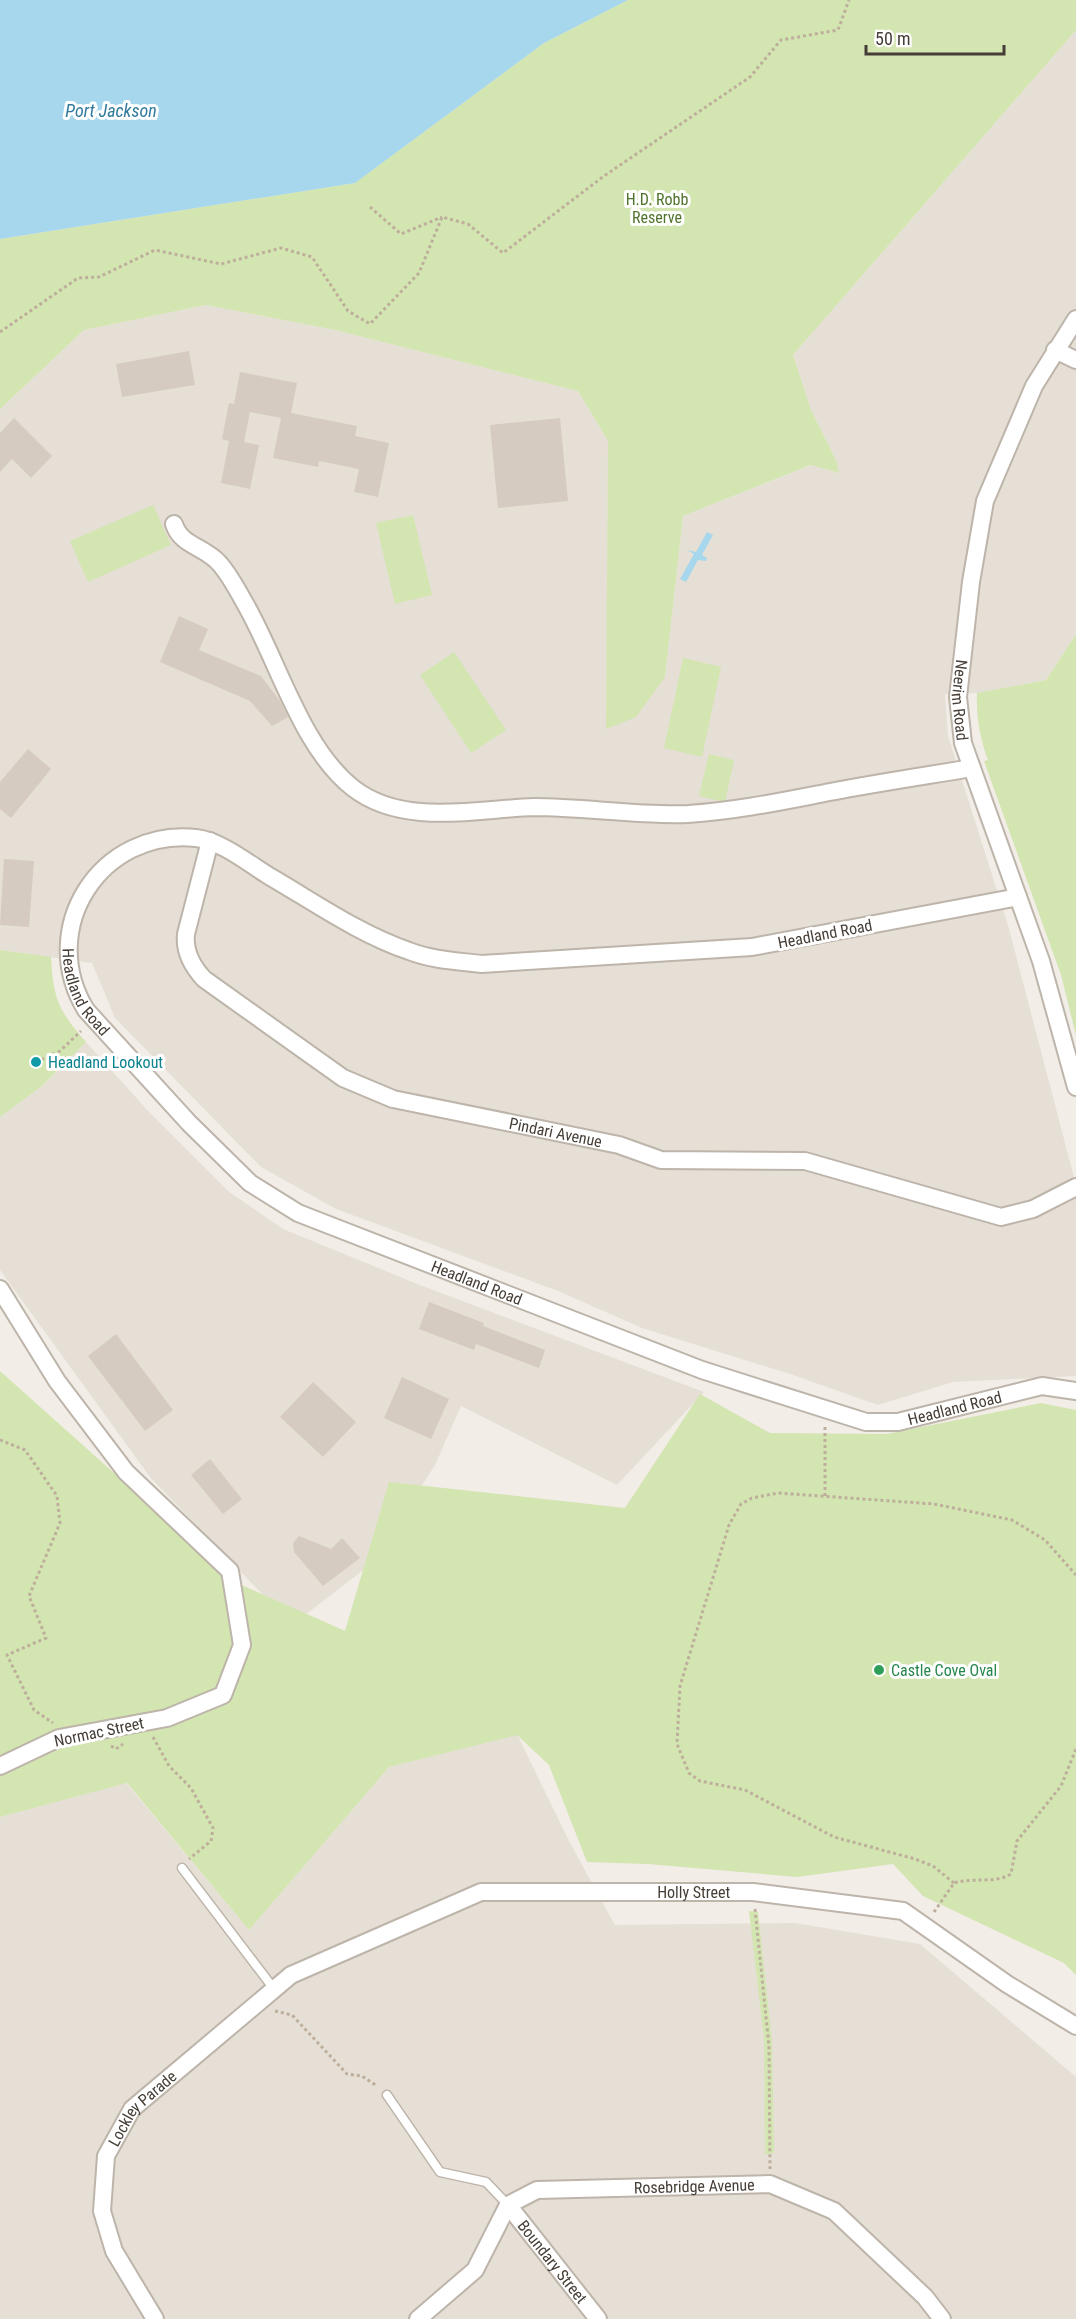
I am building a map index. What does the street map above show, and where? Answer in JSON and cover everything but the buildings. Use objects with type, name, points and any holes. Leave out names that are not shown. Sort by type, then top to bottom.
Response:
[{"type":"street","name":"Neerim Road","points":[[1076,319],[1034,387],[985,501],[978,533],[958,697],[963,743],[1044,971],[1076,1087]]},
{"type":"street","points":[[1055,350],[1076,360]]},
{"type":"street","points":[[174,524],[178,536],[208,552],[220,564],[232,582],[260,631],[302,718],[326,760],[354,789],[371,800],[391,808],[452,812],[570,807],[687,814],[764,805],[972,768]]},
{"type":"street","name":"Headland Road","points":[[1018,897],[752,947],[481,964],[444,960],[411,952],[373,937],[210,841],[173,838],[141,845],[110,860],[87,886],[74,917],[69,968],[78,996],[94,1020],[189,1123],[250,1183],[290,1209],[702,1370],[879,1424],[898,1422],[1028,1388],[1056,1386],[1076,1391]]},
{"type":"street","name":"Pindari Avenue","points":[[210,841],[186,934],[185,945],[195,970],[204,979],[343,1078],[393,1099],[619,1145],[661,1160],[805,1161],[1002,1217],[1033,1209],[1076,1187]]},
{"type":"street","name":"Normac Street","points":[[0,1289],[57,1381],[126,1472],[230,1570],[242,1645],[223,1695],[167,1719],[59,1738],[0,1766]]},
{"type":"street","name":"Holly Street","points":[[291,1975],[481,1892],[753,1892],[903,1911],[1007,1984],[1076,2026]]},
{"type":"street","name":"Lockley Parade","points":[[154,2319],[114,2251],[102,2211],[106,2156],[132,2109],[291,1975]]},
{"type":"street","name":"Rosebridge Avenue","points":[[508,2205],[537,2190],[770,2184],[834,2211],[926,2297],[942,2319]]},
{"type":"street","points":[[418,2319],[475,2271],[508,2205]]},
{"type":"street","name":"Boundary Street","points":[[508,2205],[597,2319]]},
{"type":"lane","points":[[182,1868],[274,1989]]},
{"type":"lane","points":[[387,2095],[440,2172],[486,2182],[508,2205]]},
{"type":"path","points":[[370,207],[401,234],[442,217],[468,224],[503,253],[604,176],[750,77],[781,39],[838,30],[849,0]]},
{"type":"path","points":[[0,332],[78,278],[99,277],[155,250],[220,264],[281,248],[312,257],[348,311],[370,324],[419,273],[442,217]]},
{"type":"path","points":[[36,1062],[60,1051],[94,1020]]},
{"type":"path","points":[[825,1497],[825,1425],[829,1410]]},
{"type":"path","points":[[0,1440],[25,1450],[57,1496],[60,1523],[29,1596],[46,1638],[8,1655],[34,1710],[55,1725],[59,1738]]},
{"type":"path","points":[[954,1884],[933,1866],[834,1837],[745,1790],[700,1781],[689,1773],[677,1744],[680,1686],[729,1525],[741,1504],[752,1498],[778,1493],[933,1504],[984,1512],[1012,1520],[1045,1540],[1076,1575]]},
{"type":"path","points":[[96,1731],[106,1735],[111,1746],[116,1749],[128,1741]]},
{"type":"path","points":[[148,1734],[154,1738],[169,1766],[191,1788],[213,1828],[211,1841],[193,1853],[182,1868]]},
{"type":"path","points":[[925,1927],[954,1884],[977,1878],[999,1881],[1011,1874],[1017,1841],[1061,1786],[1076,1749]]},
{"type":"path","points":[[753,1892],[769,2046],[770,2184]]},
{"type":"path","points":[[261,2000],[270,2011],[292,2015],[347,2074],[362,2076],[387,2095]]},
{"type":"shaded area","points":[[1076,30],[1076,634],[1046,680],[977,693],[945,694],[948,736],[1008,925],[1076,1185],[1076,1376],[953,1382],[878,1405],[793,1375],[642,1328],[558,1291],[336,1209],[261,1167],[115,1018],[92,963],[0,950],[0,409],[84,330],[206,305],[335,330],[578,391],[608,441],[607,729],[665,677],[683,516],[812,465],[838,473],[836,460],[811,410],[793,355]]},
{"type":"shaded area","points":[[86,1042],[150,1113],[228,1191],[283,1229],[420,1285],[704,1392],[617,1485],[461,1406],[435,1465],[371,1564],[292,1625],[150,1477],[0,1270],[0,1117],[42,1086]]},
{"type":"shaded area","points":[[517,1734],[569,1841],[615,1925],[795,1923],[920,1944],[1076,2077],[1076,2319],[0,2319],[0,1817],[126,1783],[249,1930],[389,1767]]},
{"type":"green space","name":"H.D. Robb Reserve","points":[[628,0],[1076,0],[1076,30],[793,355],[811,410],[836,460],[839,473],[811,465],[683,516],[665,677],[636,717],[606,729],[608,441],[578,391],[335,330],[206,305],[84,330],[0,409],[0,239],[355,183],[544,43]]},
{"type":"green space","points":[[153,505],[171,545],[88,582],[70,541]]},
{"type":"green space","points":[[413,515],[432,595],[395,604],[376,523]]},
{"type":"green space","points":[[1076,634],[1076,1035],[1061,975],[984,761],[988,760],[979,727],[977,693],[1046,680]]},
{"type":"green space","points":[[454,652],[506,730],[471,753],[420,675]]},
{"type":"green space","points":[[683,658],[721,667],[702,757],[664,748]]},
{"type":"green space","points":[[709,754],[734,760],[725,802],[699,796]]},
{"type":"green space","points":[[0,950],[51,957],[59,1004],[69,1022],[86,1042],[42,1086],[0,1117]]},
{"type":"green space","points":[[0,1371],[237,1583],[345,1631],[389,1482],[625,1508],[700,1394],[770,1433],[887,1434],[1041,1403],[1076,1410],[1076,1975],[1064,1963],[923,1896],[893,1864],[797,1877],[648,1864],[587,1862],[549,1765],[517,1735],[389,1767],[249,1930],[127,1783],[0,1817]]},
{"type":"green space","points":[[749,1911],[758,1912],[772,2040],[774,2153],[765,2154],[764,2039]]},
{"type":"water","name":"Port Jackson","points":[[0,0],[628,0],[544,43],[355,183],[0,239]]},
{"type":"water","points":[[707,532],[713,535],[702,555],[707,558],[706,561],[698,560],[686,582],[680,579],[694,554],[687,550],[696,552]]},
{"type":"place","name":"Headland Lookout","points":[[36,1062]]},
{"type":"place","name":"Castle Cove Oval","points":[[879,1670]]}]
